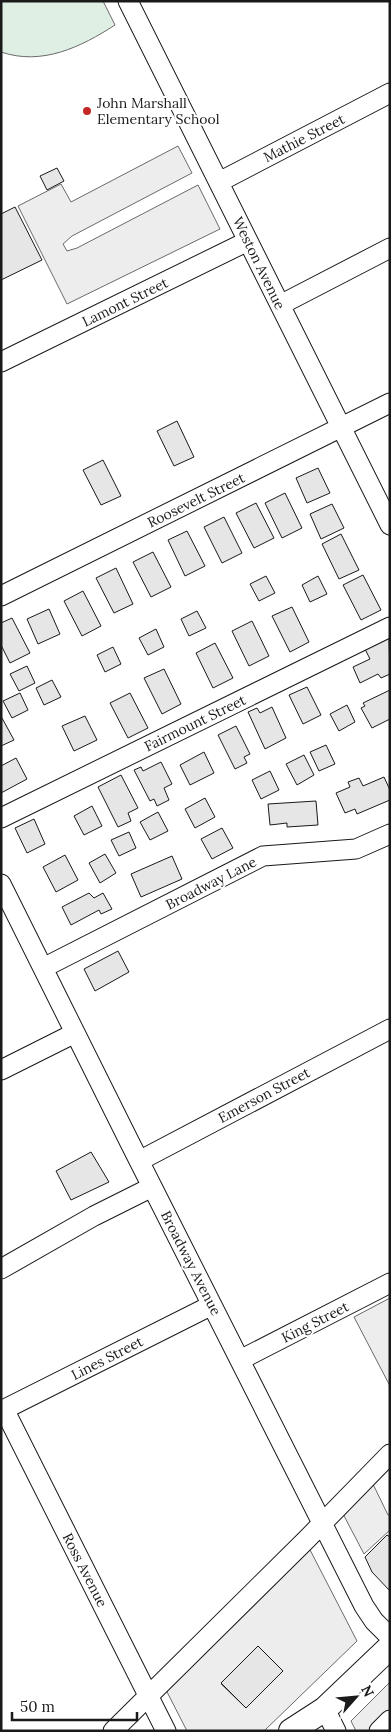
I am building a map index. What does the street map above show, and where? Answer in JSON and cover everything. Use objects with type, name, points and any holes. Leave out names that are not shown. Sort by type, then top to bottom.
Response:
[{"type":"main road","points":[[291,1731],[325,1709],[390,1646]]},
{"type":"main road","points":[[315,1731],[325,1709]]},
{"type":"street","name":"Weston Avenue","points":[[128,1],[390,525]]},
{"type":"street","name":"Mathie Street","points":[[218,182],[390,93]]},
{"type":"street","name":"Lamont Street","points":[[1,362],[248,241]]},
{"type":"street","points":[[280,305],[390,248]]},
{"type":"street","name":"Roosevelt Street","points":[[1,596],[390,403]]},
{"type":"street","name":"Fairmount Street","points":[[1,818],[390,627]]},
{"type":"street","name":"Broadway Lane","points":[[43,968],[263,856],[356,849],[390,834]]},
{"type":"street","name":"Broadway Avenue","points":[[1,884],[368,1613],[390,1637]]},
{"type":"street","name":"Emerson Street","points":[[139,1160],[390,1029]]},
{"type":"street","points":[[1,1070],[75,1033]]},
{"type":"street","points":[[1,1269],[94,1216],[152,1187]]},
{"type":"street","name":"King Street","points":[[240,1360],[390,1283]]},
{"type":"street","name":"Lines Street","points":[[2,1410],[212,1305]]},
{"type":"street","name":"Ross Avenue","points":[[2,1410],[166,1731]]},
{"type":"street","points":[[114,1731],[390,1454]]},
{"type":"street","points":[[325,1709],[336,1731]]},
{"type":"street","points":[[380,1731],[390,1720]]},
{"type":"green space","points":[[1,1],[103,1],[115,25],[75,47],[61,52],[31,57],[16,56],[1,52]]},
{"type":"shaded area","points":[[178,146],[192,173],[72,236],[63,244],[67,251],[77,248],[198,185],[220,229],[67,304],[18,206],[61,184],[71,202]]},
{"type":"shaded area","points":[[390,1298],[390,1386],[354,1317]]},
{"type":"shaded area","points":[[371,1480],[388,1515],[390,1515],[390,1530],[364,1554],[341,1510]]},
{"type":"shaded area","points":[[307,1544],[357,1641],[264,1731],[187,1731],[165,1688]],"holes":[[[258,1647],[282,1671],[246,1708],[221,1684]]]},
{"type":"shaded area","points":[[390,1682],[390,1731],[356,1731],[351,1721]]},
{"type":"building","points":[[57,168],[64,181],[47,190],[40,176]]},
{"type":"building","points":[[15,207],[42,260],[1,280],[1,214]]},
{"type":"building","points":[[177,421],[194,457],[174,466],[157,431]]},
{"type":"building","points":[[103,460],[121,496],[101,505],[83,470]]},
{"type":"building","points":[[318,468],[330,493],[307,503],[296,478]]},
{"type":"building","points":[[285,493],[302,528],[282,538],[265,503]]},
{"type":"building","points":[[256,503],[274,538],[254,548],[236,513]]},
{"type":"building","points":[[332,504],[344,528],[321,539],[310,514]]},
{"type":"building","points":[[224,517],[242,553],[222,563],[204,527]]},
{"type":"building","points":[[187,531],[205,566],[185,576],[168,540]]},
{"type":"building","points":[[341,534],[359,570],[339,579],[322,544]]},
{"type":"building","points":[[153,552],[171,587],[151,597],[133,562]]},
{"type":"building","points":[[116,568],[133,604],[114,613],[96,578]]},
{"type":"building","points":[[363,575],[381,610],[361,620],[343,585]]},
{"type":"building","points":[[266,576],[275,593],[259,601],[250,584]]},
{"type":"building","points":[[318,576],[327,594],[310,602],[302,585]]},
{"type":"building","points":[[83,591],[101,626],[82,636],[64,601]]},
{"type":"building","points":[[292,607],[309,642],[290,652],[272,616]]},
{"type":"building","points":[[49,609],[60,634],[38,644],[27,619]]},
{"type":"building","points":[[197,611],[206,628],[189,636],[181,619]]},
{"type":"building","points":[[12,618],[30,653],[10,663],[1,645],[1,623]]},
{"type":"building","points":[[252,621],[269,656],[249,666],[232,631]]},
{"type":"building","points":[[156,629],[164,647],[148,655],[139,638]]},
{"type":"building","points":[[389,637],[390,674],[381,678],[378,674],[360,683],[353,667],[370,659],[365,649]]},
{"type":"building","points":[[215,643],[233,678],[213,688],[196,653]]},
{"type":"building","points":[[113,647],[121,664],[105,672],[97,655]]},
{"type":"building","points":[[27,666],[35,683],[19,691],[10,674]]},
{"type":"building","points":[[164,669],[181,704],[162,714],[144,678]]},
{"type":"building","points":[[52,680],[61,697],[44,705],[36,688]]},
{"type":"building","points":[[307,687],[321,715],[303,724],[289,695]]},
{"type":"building","points":[[390,690],[390,719],[372,728],[361,708],[365,706],[363,703]]},
{"type":"building","points":[[20,693],[28,710],[12,718],[3,701]]},
{"type":"building","points":[[130,693],[148,728],[128,738],[110,703]]},
{"type":"building","points":[[347,705],[355,722],[339,731],[330,714]]},
{"type":"building","points":[[272,707],[286,738],[265,749],[248,712],[257,708],[260,713]]},
{"type":"building","points":[[85,716],[97,740],[74,751],[62,726]]},
{"type":"building","points":[[1,719],[14,740],[1,746]]},
{"type":"building","points":[[236,726],[250,754],[244,757],[247,763],[235,769],[218,735]]},
{"type":"building","points":[[326,745],[335,764],[319,771],[310,752]]},
{"type":"building","points":[[204,752],[214,773],[190,785],[180,765]]},
{"type":"building","points":[[304,755],[314,775],[297,785],[286,764]]},
{"type":"building","points":[[16,758],[27,779],[1,793],[1,766]]},
{"type":"building","points":[[161,762],[172,784],[164,788],[169,800],[157,806],[154,799],[150,801],[134,770],[141,767],[143,771]]},
{"type":"building","points":[[270,771],[279,790],[261,799],[252,780]]},
{"type":"building","points":[[121,775],[138,808],[128,813],[131,821],[118,827],[98,787]]},
{"type":"building","points":[[384,777],[390,790],[390,800],[357,814],[355,809],[345,813],[336,793],[350,787],[348,782],[359,778],[363,786]]},
{"type":"building","points":[[205,798],[215,817],[195,828],[185,809]]},
{"type":"building","points":[[316,801],[318,825],[287,827],[287,823],[270,825],[268,804]]},
{"type":"building","points":[[92,806],[102,826],[84,835],[74,816]]},
{"type":"building","points":[[158,812],[168,831],[150,840],[140,822]]},
{"type":"building","points":[[34,819],[45,844],[27,853],[15,828]]},
{"type":"building","points":[[222,828],[233,848],[212,859],[201,839]]},
{"type":"building","points":[[129,832],[136,848],[119,856],[111,840]]},
{"type":"building","points":[[105,854],[116,873],[100,883],[89,863]]},
{"type":"building","points":[[65,855],[78,880],[56,892],[43,867]]},
{"type":"building","points":[[172,856],[182,879],[141,897],[131,874]]},
{"type":"building","points":[[89,893],[94,898],[103,893],[112,909],[101,914],[99,910],[71,925],[62,907]]},
{"type":"building","points":[[118,951],[129,972],[95,991],[84,969]]},
{"type":"building","points":[[91,1152],[109,1182],[71,1200],[56,1171]]},
{"type":"building","points":[[387,1535],[390,1537],[390,1591],[372,1572],[365,1557]]},
{"type":"building","points":[[258,1646],[283,1671],[246,1708],[221,1683]]},
{"type":"place","name":"John Marshall Elementary School","points":[[87,111]]}]
